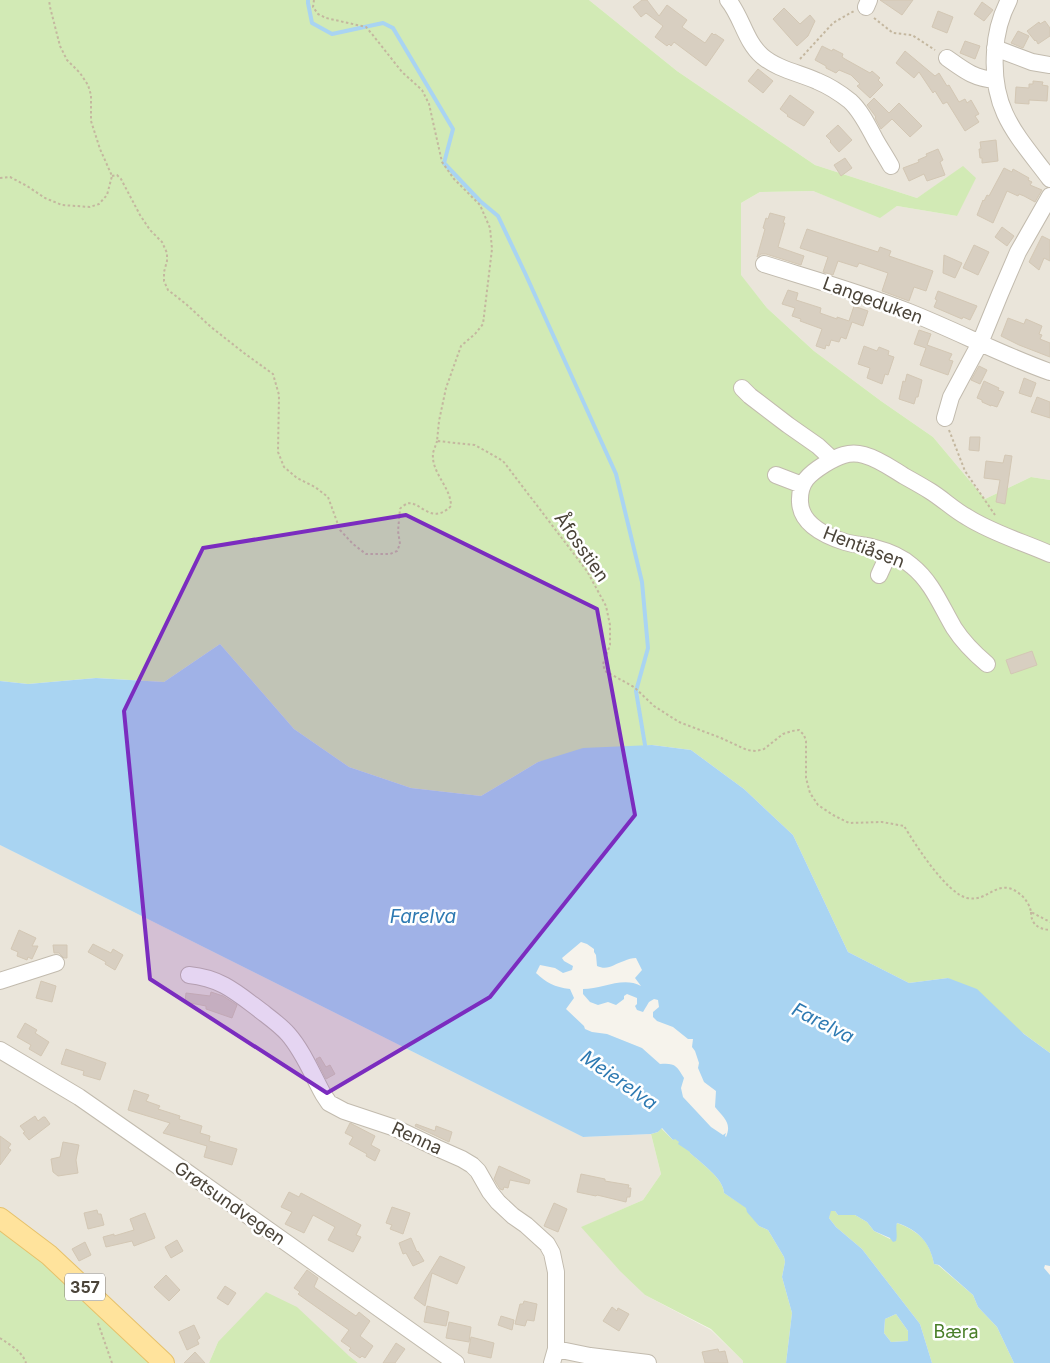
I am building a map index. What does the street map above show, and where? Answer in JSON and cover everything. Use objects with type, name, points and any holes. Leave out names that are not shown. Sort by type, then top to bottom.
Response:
[{"type":"main road","name":"357","points":[[0,1218],[49,1255],[164,1363]]},
{"type":"street","points":[[728,0],[752,43],[761,55],[769,61],[832,89],[851,102],[863,118],[891,166]]},
{"type":"street","points":[[1008,0],[999,21],[995,48],[995,80],[1001,106],[1008,121],[1050,179]]},
{"type":"street","points":[[995,48],[1032,62],[1050,65]]},
{"type":"street","points":[[947,58],[968,73],[995,80]]},
{"type":"street","points":[[944,418],[955,388],[980,343],[1018,252],[1050,196]]},
{"type":"street","name":"Langeduken","points":[[764,264],[842,288],[892,306],[1003,354],[1050,372]]},
{"type":"street","points":[[742,388],[780,419],[818,446],[832,460]]},
{"type":"street","points":[[776,475],[802,485],[808,476],[816,470],[844,454],[853,453],[876,459],[988,529],[1050,554]]},
{"type":"street","name":"Hentiåsen","points":[[802,485],[800,506],[808,523],[832,537],[889,553],[911,565],[937,596],[962,639],[987,664]]},
{"type":"street","points":[[879,575],[889,553]]},
{"type":"street","points":[[0,981],[56,963]]},
{"type":"street","name":"Renna","points":[[189,975],[212,979],[234,990],[278,1025],[293,1041],[329,1103],[344,1111],[395,1128],[462,1159],[478,1171],[498,1202],[540,1237],[551,1249],[556,1272],[554,1356]]},
{"type":"street","name":"Grøtsundvegen","points":[[0,1050],[79,1097],[456,1363]]},
{"type":"street","points":[[554,1356],[590,1356],[648,1363]]},
{"type":"path","points":[[0,178],[10,177],[45,198],[62,205],[90,207],[100,204],[107,196],[112,176],[100,149],[91,121],[91,95],[88,85],[80,73],[67,60],[60,46],[49,0]]},
{"type":"path","points":[[112,176],[118,175],[122,179],[140,215],[150,230],[162,242],[167,253],[164,281],[168,290],[244,353],[273,374],[279,394],[278,452],[284,467],[297,478],[315,487],[328,497],[340,530],[353,544],[366,554],[390,554],[397,551],[400,544],[398,531],[400,509],[406,504],[412,503],[425,511],[435,514],[445,513],[451,506],[451,500],[438,476],[433,453],[437,441],[446,388],[461,346],[483,324],[492,249],[490,228],[480,205],[454,179],[442,162],[429,104],[422,90],[402,72],[366,27],[326,18],[318,14],[313,7],[314,0]]},
{"type":"path","points":[[791,70],[833,23],[867,4],[869,14],[893,33],[912,35],[947,58]]},
{"type":"path","points":[[944,418],[965,471],[996,517]]},
{"type":"path","name":"Åfosstien","points":[[437,441],[475,445],[502,460],[587,571],[606,606],[610,625],[610,645],[603,664],[605,671],[634,687],[654,706],[679,722],[747,750],[756,751],[764,749],[783,734],[799,730],[804,735],[806,741],[806,778],[810,793],[818,805],[849,823],[882,822],[904,826],[924,858],[956,894],[972,899],[980,898],[998,888],[1006,888],[1015,891],[1023,897],[1031,912],[1050,922]]},
{"type":"path","points":[[1031,912],[1033,923],[1038,927],[1050,930]]},
{"type":"path","points":[[98,1322],[112,1363]]},
{"type":"path","points":[[0,1338],[19,1352],[26,1363]]},
{"type":"highlighted area","points":[[406,515],[597,609],[635,815],[490,997],[327,1093],[150,979],[124,711],[203,548]]},
{"type":"shaded area","points":[[589,0],[1050,0],[1050,480],[1031,477],[985,499],[933,437],[814,351],[767,308],[741,276],[741,203],[760,192],[813,191],[880,217],[897,206],[957,216],[963,167],[917,198],[815,165],[677,71]]},
{"type":"shaded area","points":[[0,845],[583,1137],[651,1134],[661,1174],[643,1200],[582,1227],[645,1295],[711,1330],[743,1363],[358,1363],[348,1355],[218,1342],[209,1363],[152,1363],[0,1226]]},
{"type":"green space","points":[[0,0],[589,0],[677,71],[815,165],[917,198],[963,166],[976,178],[957,216],[897,206],[880,218],[813,191],[760,192],[741,203],[741,275],[767,308],[814,351],[933,437],[985,499],[1031,477],[1050,480],[1050,1053],[948,978],[909,983],[848,952],[793,835],[744,789],[691,750],[652,745],[538,762],[481,796],[411,788],[349,767],[294,729],[220,644],[164,682],[96,678],[28,684],[0,681]]},
{"type":"green space","points":[[661,1128],[673,1140],[675,1138],[711,1171],[720,1182],[724,1193],[747,1208],[759,1226],[768,1230],[784,1257],[782,1277],[792,1313],[786,1363],[743,1363],[711,1329],[645,1295],[620,1271],[581,1227],[643,1200],[661,1174],[651,1134],[658,1132]]},
{"type":"green space","name":"Bæra","points":[[830,1211],[835,1211],[838,1215],[855,1215],[867,1222],[874,1231],[890,1239],[897,1223],[917,1233],[926,1243],[934,1264],[938,1265],[973,1295],[978,1307],[997,1327],[1014,1363],[932,1363],[920,1324],[862,1249],[836,1227],[829,1218]]},
{"type":"green space","points":[[0,1226],[25,1244],[152,1363],[0,1363]]},
{"type":"green space","points":[[266,1292],[297,1307],[358,1363],[209,1363],[218,1342]]},
{"type":"green space","points":[[896,1314],[908,1331],[908,1341],[891,1342],[884,1333],[885,1319]]},
{"type":"water","name":"Farelva","points":[[220,644],[294,729],[349,767],[411,788],[481,796],[538,762],[583,748],[652,745],[691,750],[744,789],[793,835],[848,952],[909,983],[948,978],[977,989],[1024,1034],[1050,1053],[1050,1266],[1045,1265],[1044,1268],[1050,1275],[1050,1363],[1014,1363],[997,1327],[978,1307],[973,1295],[939,1265],[934,1264],[926,1243],[917,1233],[897,1223],[897,1238],[893,1242],[890,1238],[874,1231],[867,1222],[855,1215],[838,1215],[835,1211],[831,1211],[829,1218],[836,1227],[862,1249],[920,1324],[932,1363],[786,1363],[792,1313],[782,1277],[784,1257],[768,1230],[759,1226],[747,1212],[746,1208],[724,1193],[720,1182],[711,1171],[678,1144],[679,1142],[675,1139],[673,1140],[662,1128],[658,1132],[651,1134],[583,1137],[0,845],[0,681],[28,684],[96,678],[164,682]],"holes":[[[581,942],[594,949],[597,966],[608,967],[636,958],[642,970],[635,978],[641,986],[627,982],[583,989],[583,994],[590,1002],[598,1005],[608,1002],[616,1005],[627,994],[637,998],[635,1006],[637,1010],[643,1012],[649,1002],[654,999],[658,1000],[659,1007],[653,1012],[653,1017],[657,1021],[673,1027],[688,1039],[693,1039],[692,1047],[699,1063],[698,1068],[704,1082],[716,1091],[715,1107],[728,1124],[726,1137],[726,1133],[723,1135],[711,1127],[683,1097],[681,1088],[684,1078],[677,1068],[669,1064],[660,1064],[642,1048],[607,1034],[585,1029],[566,1009],[574,998],[570,989],[551,984],[536,973],[540,965],[555,968],[563,973],[572,970],[573,966],[562,958]],[[896,1314],[908,1331],[908,1341],[891,1342],[884,1333],[885,1319]]]},
{"type":"building","points":[[642,0],[647,0],[659,16],[667,5],[687,20],[682,27],[705,43],[712,33],[724,40],[706,66],[674,42],[671,46],[669,44],[667,46],[655,37],[663,26],[646,13],[641,17],[633,7]]},
{"type":"building","points":[[880,0],[913,0],[902,15]]},
{"type":"building","points":[[982,2],[993,10],[984,21],[974,14]]},
{"type":"building","points":[[784,8],[800,24],[810,15],[815,21],[808,36],[797,46],[773,19]]},
{"type":"building","points":[[938,11],[953,17],[947,33],[932,27]]},
{"type":"building","points":[[1045,21],[1050,28],[1050,36],[1038,44],[1027,31],[1039,22],[1040,24]]},
{"type":"building","points":[[1018,31],[1029,36],[1023,48],[1011,43]]},
{"type":"building","points":[[965,41],[980,46],[975,59],[960,53]]},
{"type":"building","points":[[822,46],[843,54],[842,57],[870,73],[872,71],[880,78],[878,80],[883,85],[870,98],[857,86],[860,84],[851,75],[839,70],[836,73],[815,60]]},
{"type":"building","points":[[905,51],[935,76],[939,73],[959,102],[965,99],[967,103],[971,100],[979,114],[975,116],[979,122],[965,131],[947,102],[943,104],[919,72],[914,78],[896,63]]},
{"type":"building","points":[[758,69],[773,81],[763,93],[748,81]]},
{"type":"building","points":[[1033,81],[1043,82],[1042,85],[1048,86],[1047,101],[1029,100],[1029,104],[1015,103],[1016,87],[1029,88],[1029,84],[1033,84]]},
{"type":"building","points":[[790,95],[814,112],[804,126],[787,116],[780,109]]},
{"type":"building","points":[[874,98],[889,113],[899,103],[922,126],[910,137],[892,119],[881,129],[876,117],[867,105]]},
{"type":"building","points":[[838,125],[852,140],[839,152],[826,136]]},
{"type":"building","points":[[996,140],[998,161],[982,163],[979,149],[981,149],[980,142]]},
{"type":"building","points":[[938,149],[943,160],[940,162],[945,175],[927,181],[924,174],[909,181],[903,168],[919,162],[918,160],[927,156],[926,154]]},
{"type":"building","points":[[845,158],[852,168],[841,176],[834,165]]},
{"type":"building","points":[[1004,168],[1012,172],[1013,169],[1029,178],[1028,180],[1032,182],[1030,185],[1042,190],[1035,202],[1019,194],[1018,196],[1007,191],[993,223],[977,215],[983,200],[987,195],[989,196]]},
{"type":"building","points":[[770,213],[785,217],[778,247],[804,256],[801,265],[766,254],[761,254],[757,257],[765,229],[763,228],[766,218],[768,219]]},
{"type":"building","points":[[1002,227],[1014,236],[1007,246],[995,237]]},
{"type":"building","points":[[807,229],[878,252],[880,247],[891,251],[889,256],[933,271],[926,291],[914,287],[909,301],[882,291],[888,273],[859,263],[857,267],[838,261],[833,275],[823,272],[828,257],[800,248]]},
{"type":"building","points":[[1042,236],[1050,240],[1050,261],[1044,258],[1039,270],[1029,262]]},
{"type":"building","points":[[974,245],[989,252],[978,275],[963,268]]},
{"type":"building","points":[[944,255],[962,263],[955,278],[943,273]]},
{"type":"building","points":[[788,290],[798,293],[796,300],[821,308],[820,313],[837,319],[837,317],[849,321],[854,306],[868,311],[863,326],[852,322],[846,339],[841,337],[839,342],[831,340],[829,346],[826,345],[825,349],[816,346],[822,329],[792,316],[795,308],[782,304]]},
{"type":"building","points":[[938,291],[977,306],[970,320],[963,317],[962,319],[934,307]]},
{"type":"building","points":[[1008,318],[1024,324],[1026,319],[1042,326],[1039,334],[1042,335],[1040,339],[1050,343],[1050,357],[1001,336]]},
{"type":"building","points":[[919,330],[931,334],[927,345],[952,354],[949,360],[953,361],[948,375],[920,365],[926,348],[914,344]]},
{"type":"building","points":[[864,346],[877,351],[879,347],[889,351],[888,355],[894,357],[888,375],[885,374],[882,384],[867,378],[870,368],[858,364]]},
{"type":"building","points":[[979,366],[987,370],[980,384],[971,380]]},
{"type":"building","points":[[907,374],[922,380],[918,397],[916,397],[914,404],[899,399],[903,381],[905,382]]},
{"type":"building","points":[[1024,378],[1036,383],[1031,397],[1019,393]]},
{"type":"building","points":[[984,381],[1004,392],[997,407],[982,402],[982,400],[977,398]]},
{"type":"building","points":[[1037,397],[1050,402],[1050,418],[1031,412]]},
{"type":"building","points":[[970,437],[980,437],[979,451],[969,450]]},
{"type":"building","points":[[1005,455],[1012,456],[1005,504],[996,502],[1000,480],[984,478],[986,461],[1003,463]]},
{"type":"building","points":[[1032,651],[1037,665],[1011,674],[1006,660]]},
{"type":"building","points":[[19,930],[36,938],[32,946],[38,946],[32,959],[28,957],[27,960],[17,956],[18,952],[11,949]]},
{"type":"building","points":[[93,944],[111,953],[113,949],[123,955],[115,970],[105,964],[106,962],[88,952]]},
{"type":"building","points":[[53,945],[67,945],[67,958],[64,958],[59,953],[54,953]]},
{"type":"building","points":[[41,981],[56,986],[52,1002],[36,998]]},
{"type":"building","points":[[211,992],[223,996],[237,1005],[232,1018],[206,1009],[206,1006],[185,1002],[186,993],[210,996]]},
{"type":"building","points":[[25,1023],[37,1030],[35,1033],[49,1042],[41,1056],[29,1049],[31,1045],[17,1037]]},
{"type":"building","points":[[66,1049],[106,1063],[100,1080],[83,1075],[84,1071],[61,1064]]},
{"type":"building","points":[[320,1057],[326,1067],[330,1065],[335,1074],[326,1079],[316,1059]]},
{"type":"building","points":[[134,1090],[149,1095],[146,1101],[160,1106],[158,1109],[180,1116],[179,1119],[202,1126],[200,1133],[210,1136],[209,1141],[237,1149],[232,1165],[204,1157],[207,1146],[163,1133],[170,1123],[128,1110]]},
{"type":"building","points":[[35,1116],[38,1121],[45,1117],[50,1124],[29,1140],[20,1126]]},
{"type":"building","points":[[350,1123],[375,1136],[371,1145],[380,1150],[375,1161],[349,1144],[353,1137],[345,1133]]},
{"type":"building","points":[[416,1124],[435,1131],[436,1126],[452,1132],[449,1142],[415,1126]]},
{"type":"building","points":[[0,1136],[11,1144],[8,1148],[11,1150],[0,1165]]},
{"type":"building","points":[[63,1142],[79,1145],[76,1160],[78,1173],[58,1176],[53,1172],[51,1159],[60,1157]]},
{"type":"building","points":[[499,1166],[530,1180],[529,1184],[510,1180],[508,1188],[500,1189],[494,1179]]},
{"type":"building","points":[[581,1174],[629,1185],[628,1188],[631,1188],[630,1197],[627,1197],[626,1202],[577,1192]]},
{"type":"building","points":[[289,1192],[299,1197],[301,1193],[361,1225],[356,1235],[361,1237],[353,1252],[328,1240],[335,1227],[313,1215],[304,1233],[285,1224],[292,1212],[281,1207]]},
{"type":"building","points":[[554,1203],[567,1209],[558,1232],[544,1226]]},
{"type":"building","points":[[392,1207],[410,1213],[403,1234],[390,1229],[392,1225],[386,1223]]},
{"type":"building","points":[[97,1210],[98,1214],[101,1214],[104,1225],[88,1229],[84,1213]]},
{"type":"building","points":[[145,1213],[155,1238],[134,1246],[132,1241],[106,1247],[103,1237],[134,1230],[130,1219]]},
{"type":"building","points":[[411,1238],[417,1252],[424,1261],[413,1266],[406,1253],[403,1254],[399,1243]]},
{"type":"building","points":[[177,1240],[183,1251],[171,1258],[165,1247]]},
{"type":"building","points":[[85,1242],[91,1255],[79,1261],[72,1249]]},
{"type":"building","points":[[440,1256],[465,1267],[457,1284],[432,1273],[425,1306],[414,1298]]},
{"type":"building","points":[[307,1270],[318,1278],[314,1287],[356,1316],[359,1312],[370,1321],[360,1336],[373,1346],[365,1358],[362,1356],[360,1358],[341,1341],[349,1330],[298,1294],[300,1292],[294,1288]]},
{"type":"building","points":[[166,1275],[180,1290],[169,1301],[154,1287]]},
{"type":"building","points":[[225,1286],[236,1293],[228,1305],[217,1298]]},
{"type":"building","points":[[524,1301],[537,1304],[534,1321],[527,1320],[525,1326],[515,1324],[520,1304],[523,1304]]},
{"type":"building","points":[[427,1306],[449,1312],[446,1326],[424,1322]]},
{"type":"building","points":[[612,1307],[617,1311],[618,1308],[629,1314],[619,1331],[603,1321]]},
{"type":"building","points":[[501,1316],[514,1320],[512,1330],[498,1325]]},
{"type":"building","points":[[449,1322],[471,1327],[469,1342],[446,1338]]},
{"type":"building","points":[[194,1325],[200,1338],[197,1340],[199,1344],[187,1350],[179,1332]]},
{"type":"building","points":[[471,1337],[494,1343],[491,1358],[468,1353]]},
{"type":"building","points":[[396,1343],[405,1349],[395,1363],[383,1363]]},
{"type":"building","points":[[718,1349],[719,1352],[725,1351],[728,1363],[705,1363],[702,1352]]},
{"type":"building","points":[[195,1352],[205,1363],[184,1363]]},
{"type":"waterway","points":[[308,0],[312,23],[332,34],[383,23],[393,28],[453,129],[444,163],[480,201],[498,216],[616,474],[642,582],[648,648],[636,691],[645,745]]},
{"type":"water label","name":"Meierelva","points":[[619,1080]]}]
